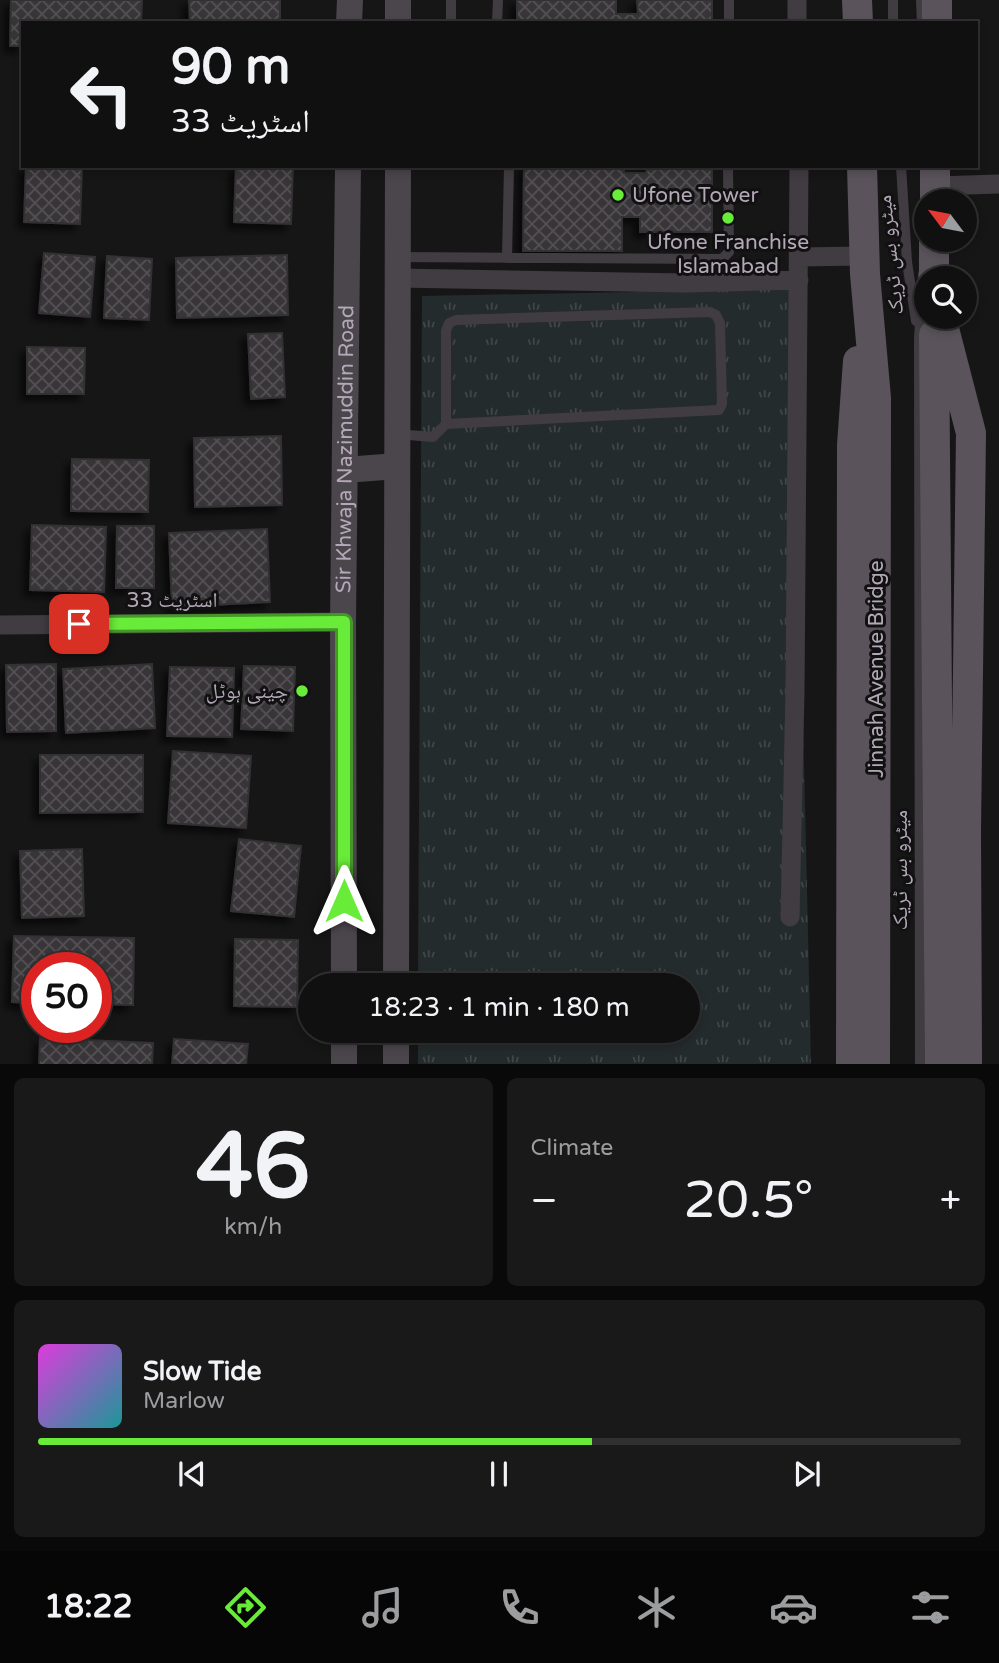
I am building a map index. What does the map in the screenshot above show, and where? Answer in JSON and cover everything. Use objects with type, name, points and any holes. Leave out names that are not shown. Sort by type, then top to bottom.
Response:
[{"type":"main road","points":[[349,21],[350,0]]},
{"type":"main road","points":[[398,0],[398,21]]},
{"type":"main road","points":[[857,0],[858,21]]},
{"type":"main road","points":[[937,0],[937,21]]},
{"type":"main road","name":"Sir Khwaja Nazimuddin Road","points":[[344,973],[348,168]]},
{"type":"main road","points":[[396,973],[398,168]]},
{"type":"main road","points":[[851,1064],[852,445],[864,265],[862,168]]},
{"type":"main road","name":"Jinnah Avenue Bridge","points":[[864,265],[876,398],[875,1064]]},
{"type":"main road","points":[[926,329],[935,401],[940,1064]]},
{"type":"main road","points":[[945,329],[971,433],[967,1064]]},
{"type":"main road","points":[[345,470],[397,466]]},
{"type":"main road","points":[[344,1043],[344,1064]]},
{"type":"main road","points":[[396,1043],[396,1064]]},
{"type":"street","points":[[797,0],[797,21]]},
{"type":"street","points":[[790,917],[795,692],[799,168]]},
{"type":"street","points":[[931,184],[999,184]]},
{"type":"street","points":[[799,257],[864,265]]},
{"type":"street","points":[[397,267],[685,283],[799,280]]},
{"type":"street","name":"اسٹریٹ 33","points":[[0,625],[344,622]]},
{"type":"lane","points":[[451,21],[452,0]]},
{"type":"lane","points":[[497,21],[498,0]]},
{"type":"lane","points":[[729,0],[729,21]]},
{"type":"lane","points":[[893,0],[893,21]]},
{"type":"lane","points":[[921,0],[922,21]]},
{"type":"lane","points":[[508,258],[509,168]]},
{"type":"lane","points":[[397,267],[508,258],[722,259],[729,252],[728,168]]},
{"type":"lane","name":"میٹرو بس ٹریک","points":[[901,168],[907,262],[914,286]]},
{"type":"lane","points":[[397,434],[433,436],[446,424],[719,410],[722,404],[720,323],[716,315],[710,312],[456,320],[449,323],[446,331],[446,424]]},
{"type":"lane","name":"میٹرو بس ٹریک","points":[[919,1064],[919,432],[926,329]]},
{"type":"green space","points":[[793,289],[811,1064],[418,1064],[418,1043],[700,1043],[700,973],[418,973],[422,296]]},
{"type":"building","points":[[11,0],[142,0],[141,21],[21,21],[21,46],[10,46]]},
{"type":"building","points":[[189,0],[280,0],[280,21],[190,21]]},
{"type":"building","points":[[517,0],[616,0],[616,14],[638,14],[637,0],[712,0],[712,21],[517,21]]},
{"type":"building","points":[[26,168],[82,168],[80,224],[24,222]]},
{"type":"building","points":[[236,168],[293,168],[291,224],[234,222]]},
{"type":"building","name":"Ufone Tower","points":[[524,168],[624,168],[624,173],[646,173],[647,168],[712,168],[712,232],[640,232],[640,217],[622,217],[622,251],[523,251]]},
{"type":"building","points":[[44,253],[95,257],[90,317],[39,313]]},
{"type":"building","points":[[287,255],[288,315],[177,318],[176,258]]},
{"type":"building","points":[[107,256],[152,259],[149,320],[104,318]]},
{"type":"building","points":[[282,333],[285,397],[251,399],[248,334]]},
{"type":"building","points":[[27,347],[85,348],[84,394],[27,394]]},
{"type":"building","points":[[281,436],[282,505],[195,507],[194,438]]},
{"type":"building","points":[[72,459],[149,460],[148,512],[71,511]]},
{"type":"building","points":[[32,525],[106,527],[104,592],[30,590]]},
{"type":"building","points":[[117,526],[154,526],[154,588],[116,588]]},
{"type":"building","points":[[267,529],[270,602],[172,607],[169,533]]},
{"type":"building","points":[[56,664],[56,731],[7,732],[6,665]]},
{"type":"building","points":[[152,664],[155,728],[66,733],[63,669]]},
{"type":"building","points":[[244,666],[295,667],[293,731],[241,729]]},
{"type":"building","points":[[170,667],[234,668],[232,737],[167,736]]},
{"type":"building","points":[[173,751],[251,756],[246,828],[168,823]]},
{"type":"building","points":[[40,755],[143,755],[143,812],[40,813]]},
{"type":"building","points":[[239,839],[301,846],[294,917],[231,911]]},
{"type":"building","points":[[82,849],[84,916],[22,918],[20,851]]},
{"type":"building","points":[[14,936],[134,938],[133,1005],[112,1004],[112,952],[21,952],[21,1002],[12,1002]]},
{"type":"building","points":[[235,939],[298,940],[297,1007],[234,1006]]},
{"type":"building","points":[[174,1039],[248,1044],[246,1064],[172,1064]]},
{"type":"building","points":[[40,1043],[153,1043],[152,1064],[39,1064]]},
{"type":"place","name":"Ufone Tower","points":[[618,195]]},
{"type":"place","name":"Ufone Franchise Islamabad","points":[[728,218]]},
{"type":"place","name":"چینی ہوٹل","points":[[302,691]]},
{"type":"route","points":[[79,624],[344,622],[344,901]]}]
